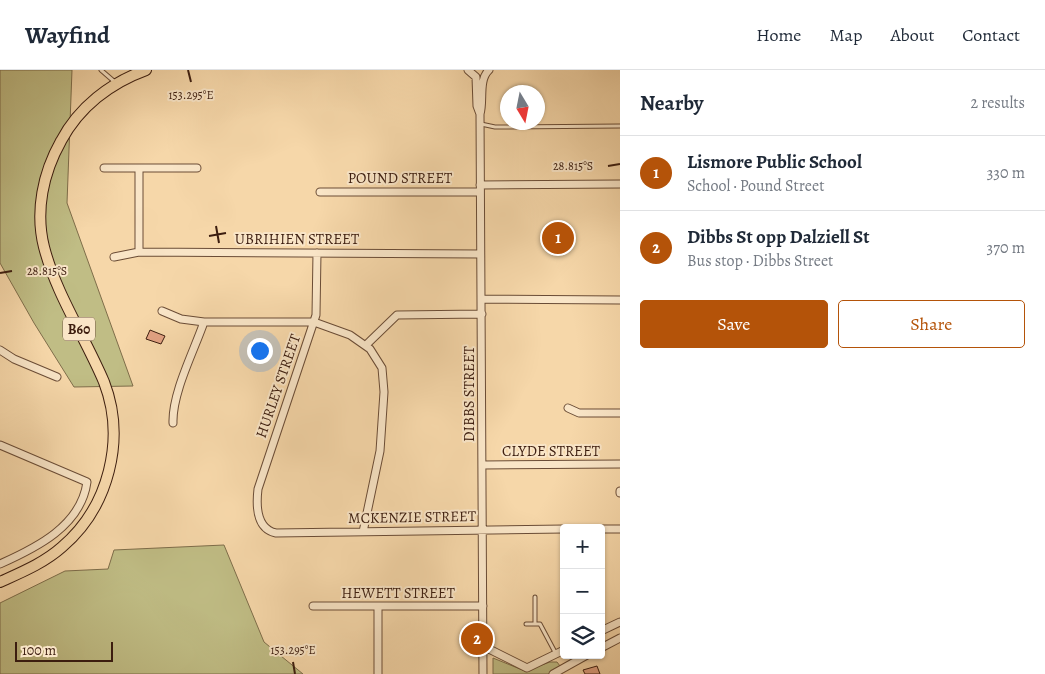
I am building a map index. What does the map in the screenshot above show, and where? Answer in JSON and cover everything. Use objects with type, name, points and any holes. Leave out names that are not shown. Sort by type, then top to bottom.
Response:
[{"type":"main road","name":"B60","points":[[0,582],[30,569],[53,554],[73,537],[97,505],[109,473],[114,436],[107,391],[51,268],[44,246],[41,212],[46,177],[64,135],[84,110],[116,83],[146,70]]},
{"type":"street","name":"DIBBS STREET","points":[[468,70],[476,77],[477,106],[480,114]]},
{"type":"street","name":"DIBBS STREET","points":[[483,674],[480,114],[483,105],[483,78],[489,70]]},
{"type":"street","points":[[104,168],[197,168]]},
{"type":"street","points":[[139,168],[139,252]]},
{"type":"street","name":"POUND STREET","points":[[320,192],[620,184]]},
{"type":"street","name":"UBRIHIEN STREET","points":[[114,257],[139,252],[480,254]]},
{"type":"street","name":"HURLEY STREET","points":[[262,526],[258,510],[258,490],[314,322],[317,303],[317,253]]},
{"type":"street","points":[[482,299],[620,300]]},
{"type":"street","points":[[162,311],[181,320],[204,322],[314,322],[336,329],[366,345],[380,364],[385,384],[380,451],[363,532]]},
{"type":"street","points":[[366,345],[397,315],[482,314]]},
{"type":"street","points":[[173,423],[181,385],[204,322]]},
{"type":"street","points":[[0,350],[14,359],[57,377]]},
{"type":"street","points":[[568,408],[579,413],[620,413]]},
{"type":"street","points":[[0,445],[87,482],[82,501],[59,530],[37,547],[0,564]]},
{"type":"street","name":"CLYDE STREET","points":[[482,465],[620,464]]},
{"type":"street","name":"MCKENZIE STREET","points":[[262,526],[276,533],[560,529]]},
{"type":"street","points":[[605,529],[620,529]]},
{"type":"street","name":"HEWETT STREET","points":[[313,606],[483,606]]},
{"type":"street","points":[[378,607],[378,674]]},
{"type":"street","points":[[605,629],[620,622]]},
{"type":"street","points":[[605,646],[620,638]]},
{"type":"street","points":[[483,646],[527,668],[560,652]]},
{"type":"street","points":[[553,674],[579,659]]},
{"type":"lane","points":[[101,70],[116,83]]},
{"type":"lane","points":[[480,124],[495,127],[620,126]]},
{"type":"lane","points":[[535,597],[535,624]]},
{"type":"lane","points":[[526,624],[542,626],[556,654]]},
{"type":"shaded area","points":[[0,70],[72,70],[67,203],[133,386],[74,387],[34,323],[0,263]]},
{"type":"shaded area","points":[[224,545],[264,642],[303,674],[0,674],[0,603],[65,571],[108,569],[114,550]]},
{"type":"shaded area","points":[[493,658],[525,671],[550,662],[557,662],[560,666],[549,674],[493,674]]},
{"type":"building","points":[[150,330],[165,336],[161,344],[146,339]]},
{"type":"building","points":[[597,666],[600,674],[585,674],[583,670]]},
{"type":"place","name":"Lismore Public School","points":[[558,238]]},
{"type":"place","name":"Dibbs St opp Dalziell St","points":[[477,639]]}]
